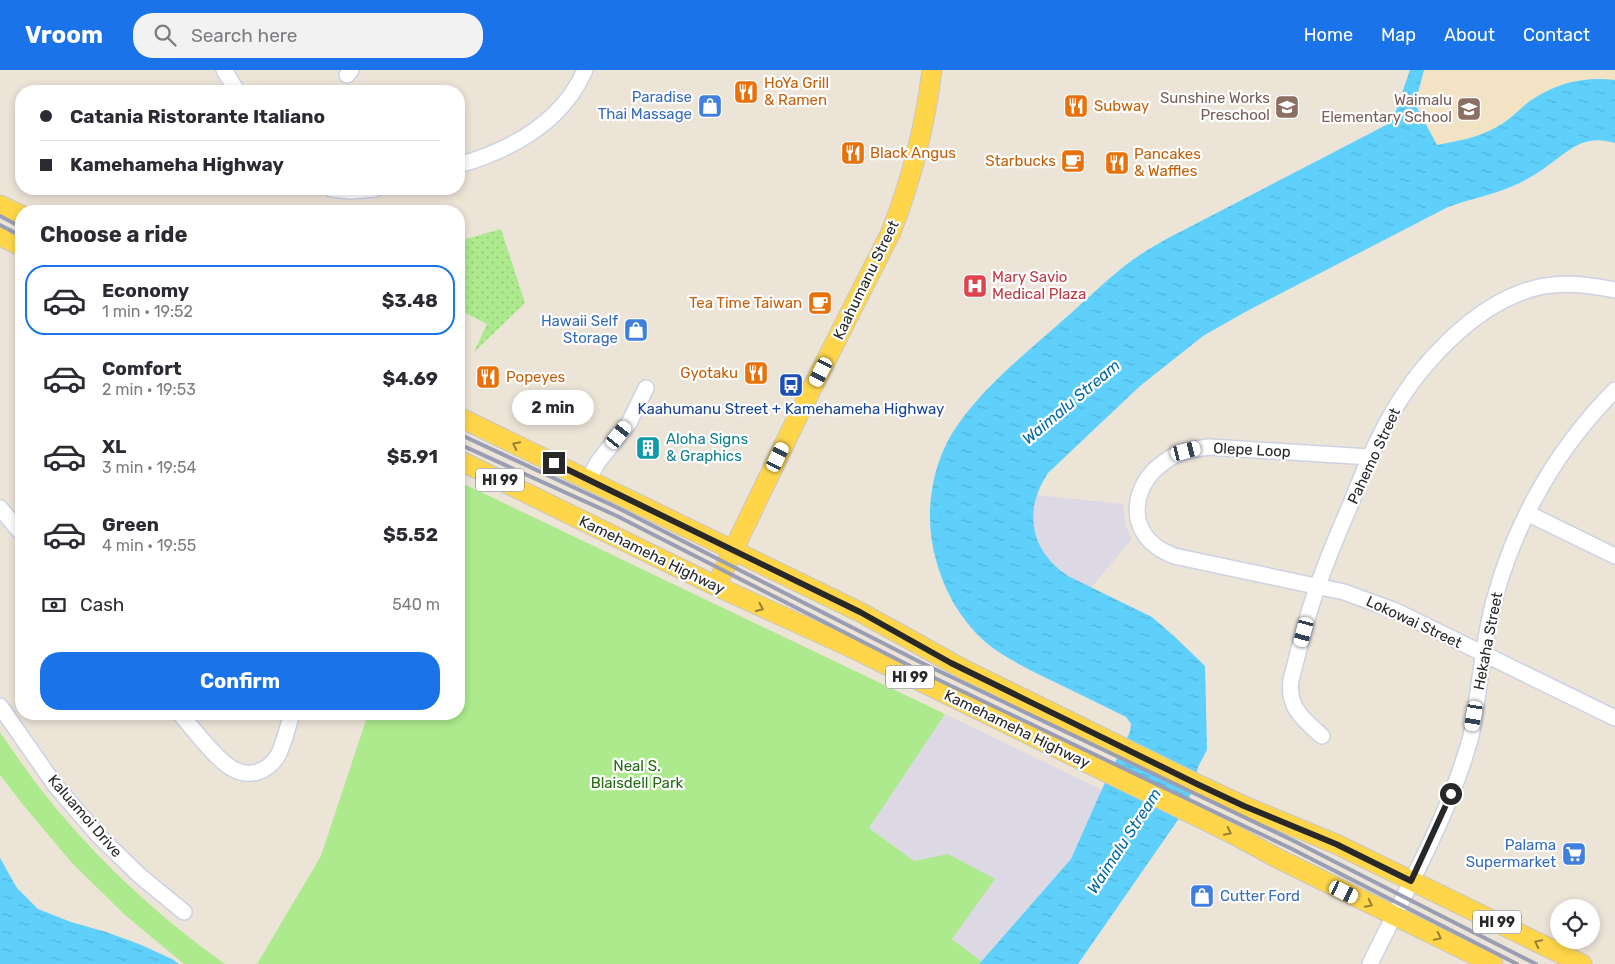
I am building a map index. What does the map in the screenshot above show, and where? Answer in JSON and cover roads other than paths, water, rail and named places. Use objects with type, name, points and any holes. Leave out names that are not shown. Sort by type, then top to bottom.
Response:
[{"type":"main road","name":"Kaahumanu Street","points":[[716,586],[799,414],[868,280],[897,217],[914,169],[925,117],[932,70]]},
{"type":"main road","points":[[0,205],[15,212]]},
{"type":"main road","points":[[0,236],[15,243]]},
{"type":"main road","name":"Kamehameha Highway","points":[[465,420],[860,612],[955,665],[1197,784],[1244,806],[1336,844],[1582,964]]},
{"type":"main road","name":"Kamehameha Highway","points":[[465,463],[716,586],[850,647],[1493,964]]},
{"type":"street","points":[[224,70],[233,85]]},
{"type":"street","points":[[465,163],[491,155],[510,146],[538,128],[560,109],[571,95],[585,70]]},
{"type":"street","name":"Pahemo Street","points":[[1322,736],[1294,707],[1290,688],[1318,586],[1370,457],[1393,412],[1426,365],[1451,339],[1473,321],[1506,299],[1544,286],[1564,284],[1580,284],[1615,290]]},
{"type":"street","points":[[588,480],[598,462],[629,423],[646,388]]},
{"type":"street","name":"Hekaha Street","points":[[1370,964],[1451,794],[1470,741],[1487,629],[1507,558],[1527,513],[1550,471],[1589,418],[1615,390]]},
{"type":"street","name":"Olepe Loop","points":[[1318,586],[1174,556],[1165,552],[1150,541],[1140,525],[1137,509],[1139,492],[1148,476],[1164,462],[1174,456],[1198,448],[1216,447],[1370,457]]},
{"type":"street","points":[[0,508],[15,526]]},
{"type":"street","points":[[1527,513],[1615,556]]},
{"type":"street","name":"Lokowai Street","points":[[1318,586],[1344,592],[1382,606],[1615,718]]},
{"type":"street","name":"Kaluamoi Drive","points":[[0,706],[55,784],[99,836],[139,875],[184,912]]},
{"type":"street","points":[[186,720],[227,765],[240,772],[254,773],[268,767],[275,760],[290,720]]},
{"type":"water","name":"Waimalu Stream","points":[[1410,70],[1424,70],[1415,104],[1437,145],[1480,135],[1503,123],[1530,101],[1560,85],[1593,79],[1615,80],[1615,143],[1595,140],[1580,144],[1523,181],[1497,192],[1448,207],[1247,311],[1203,336],[1140,386],[1048,473],[1035,501],[1034,529],[1038,542],[1055,566],[1068,576],[1152,617],[1205,666],[1207,750],[1198,767],[1193,789],[1180,817],[1078,964],[979,964],[1071,859],[1130,732],[1131,724],[1126,717],[1044,677],[997,651],[975,632],[960,613],[948,593],[939,571],[930,525],[932,489],[936,471],[949,438],[970,409],[994,382],[1102,285],[1133,260],[1171,236],[1392,122]]},
{"type":"water","points":[[0,858],[17,888],[38,909],[139,944],[179,964],[0,964]]},
{"type":"railway","points":[[0,216],[15,224]]},
{"type":"railway","points":[[0,225],[15,233]]},
{"type":"railway","points":[[465,437],[618,508],[920,662],[1292,840],[1536,964]]},
{"type":"railway","points":[[465,447],[617,516],[918,670],[1290,848],[1517,964]]},
{"type":"place","name":"HoYa Grill & Ramen","points":[[746,92]]},
{"type":"place","name":"Paradise Thai Massage","points":[[710,106]]},
{"type":"place","name":"Subway","points":[[1076,106]]},
{"type":"place","name":"Sunshine Works Preschool","points":[[1287,107]]},
{"type":"place","name":"Waimalu Elementary School","points":[[1469,109]]},
{"type":"place","name":"Black Angus","points":[[853,153]]},
{"type":"place","name":"Starbucks","points":[[1073,161]]},
{"type":"place","name":"Pancakes & Waffles","points":[[1117,163]]},
{"type":"place","name":"Mary Savio Medical Plaza","points":[[975,286]]},
{"type":"place","name":"Tea Time Taiwan","points":[[820,303]]},
{"type":"place","name":"Hawaii Self Storage","points":[[636,330]]},
{"type":"place","name":"Gyotaku","points":[[756,373]]},
{"type":"place","name":"Popeyes","points":[[488,377]]},
{"type":"place","name":"Kaahumanu Street + Kamehameha Highway","points":[[791,385]]},
{"type":"place","name":"Aloha Signs & Graphics","points":[[648,448]]},
{"type":"place","name":"Palama Supermarket","points":[[1574,854]]},
{"type":"place","name":"Cutter Ford","points":[[1202,896]]},
{"type":"park label","name":"Neal S. Blaisdell Park","points":[[637,774]]}]
